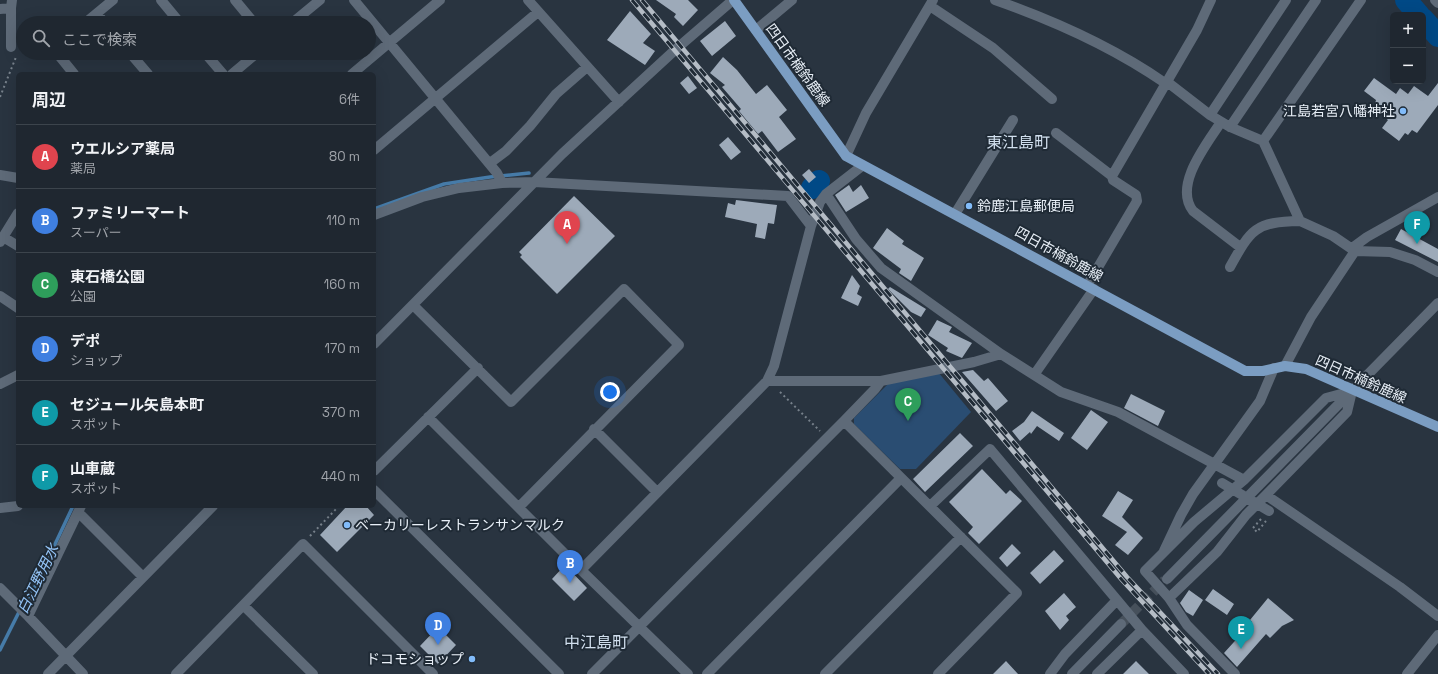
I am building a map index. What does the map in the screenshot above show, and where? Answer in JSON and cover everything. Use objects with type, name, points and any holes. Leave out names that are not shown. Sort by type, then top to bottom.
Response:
[{"type":"main road","name":"四日市楠鈴鹿線","points":[[734,0],[846,156],[862,166],[955,214],[1245,371],[1263,371],[1285,366],[1306,369],[1352,391],[1438,427]]},
{"type":"street","points":[[95,16],[113,0]]},
{"type":"street","points":[[161,0],[174,16]]},
{"type":"street","points":[[235,0],[248,16]]},
{"type":"street","points":[[354,0],[368,16]]},
{"type":"street","points":[[376,54],[440,0]]},
{"type":"street","points":[[528,0],[619,102]]},
{"type":"street","points":[[376,342],[534,182],[619,102],[734,0]]},
{"type":"street","points":[[756,30],[792,0]]},
{"type":"street","points":[[995,0],[1075,32],[1141,66],[1166,82],[1210,115],[1263,141],[1300,221]]},
{"type":"street","points":[[1112,176],[1197,30],[1212,0]]},
{"type":"street","points":[[1210,115],[1286,0]]},
{"type":"street","points":[[1240,247],[1193,211],[1188,204],[1187,185],[1192,169],[1316,0]]},
{"type":"street","points":[[1263,141],[1361,0]]},
{"type":"street","points":[[1435,0],[1438,3]]},
{"type":"street","points":[[299,16],[313,2]]},
{"type":"street","points":[[846,156],[866,113],[931,3],[993,48],[1052,99]]},
{"type":"street","points":[[0,9],[11,4],[11,47]]},
{"type":"street","points":[[376,148],[538,12]]},
{"type":"street","points":[[376,26],[490,163],[500,178]]},
{"type":"street","points":[[63,60],[72,72]]},
{"type":"street","points":[[136,60],[146,72]]},
{"type":"street","points":[[212,60],[221,72]]},
{"type":"street","points":[[234,72],[249,60]]},
{"type":"street","points":[[354,72],[369,60]]},
{"type":"street","points":[[490,163],[506,151],[530,126],[556,94],[587,67]]},
{"type":"street","points":[[955,214],[1013,120]]},
{"type":"street","points":[[1034,375],[1090,288],[1137,201],[1136,195],[1113,180],[1112,176],[1056,133]]},
{"type":"street","points":[[581,570],[768,381],[774,366],[811,226],[820,202],[826,194],[862,166]]},
{"type":"street","points":[[0,175],[16,178]]},
{"type":"street","points":[[376,213],[422,197],[500,178],[534,182],[788,196],[811,226]]},
{"type":"street","points":[[826,194],[856,239],[881,268],[1001,354],[1072,398],[1118,412],[1213,465],[1244,480]]},
{"type":"street","points":[[1285,366],[1310,317],[1353,249],[1367,238],[1438,198]]},
{"type":"street","points":[[16,216],[2,240],[16,245]]},
{"type":"street","points":[[1230,267],[1244,241],[1257,228],[1269,222],[1300,221],[1333,236],[1353,249],[1390,252],[1415,260],[1438,272]]},
{"type":"street","points":[[413,305],[511,402],[624,289],[679,345],[519,506]]},
{"type":"street","points":[[0,296],[16,307]]},
{"type":"street","points":[[1167,579],[1438,303]]},
{"type":"street","points":[[768,381],[881,381],[974,362],[1001,354]]},
{"type":"street","points":[[376,468],[478,368]]},
{"type":"street","points":[[1164,552],[1181,515],[1213,465],[1260,400],[1274,368]]},
{"type":"street","points":[[592,674],[828,438],[876,389],[881,381]]},
{"type":"street","points":[[1235,674],[1187,625],[1169,598],[1145,571],[1194,522],[1244,480],[1326,398],[1352,391]]},
{"type":"street","points":[[1169,598],[1217,552],[1246,514],[1346,412],[1352,391]]},
{"type":"street","points":[[428,417],[519,506],[581,570],[688,674]]},
{"type":"street","points":[[844,421],[1017,593],[938,674]]},
{"type":"street","points":[[594,429],[657,492]]},
{"type":"street","points":[[930,506],[990,449],[1142,630],[1184,674]]},
{"type":"street","points":[[707,674],[901,478]]},
{"type":"street","points":[[1222,483],[1270,513]]},
{"type":"street","points":[[376,492],[559,674]]},
{"type":"street","points":[[1266,495],[1400,587],[1438,616]]},
{"type":"street","points":[[0,508],[16,506]]},
{"type":"street","points":[[48,674],[211,508]]},
{"type":"street","points":[[79,510],[82,516],[143,577]]},
{"type":"street","points":[[24,612],[79,510]]},
{"type":"street","points":[[825,674],[961,537]]},
{"type":"street","points":[[176,674],[303,544],[433,674]]},
{"type":"street","points":[[0,588],[83,674]]},
{"type":"street","points":[[1050,674],[1065,654],[1117,600]]},
{"type":"street","points":[[244,606],[313,674]]},
{"type":"street","points":[[1072,674],[1121,624]]},
{"type":"street","points":[[1097,674],[1142,630]]},
{"type":"street","points":[[1407,674],[1438,635]]},
{"type":"path","points":[[0,97],[16,57],[15,50],[11,47]]},
{"type":"path","points":[[768,381],[828,438]]},
{"type":"path","points":[[303,544],[337,508]]},
{"type":"path","points":[[1270,513],[1256,532],[1253,528],[1270,513]]},
{"type":"shaded area","points":[[938,372],[971,412],[916,469],[900,469],[854,424],[854,418],[890,382]]},
{"type":"building","points":[[656,0],[688,0],[698,10],[683,26],[674,17],[676,14]]},
{"type":"building","points":[[630,11],[651,34],[643,43],[655,51],[645,65],[607,40]]},
{"type":"building","points":[[725,21],[736,36],[712,56],[700,41]]},
{"type":"building","points":[[723,57],[737,70],[756,94],[767,85],[787,110],[779,117],[796,139],[778,152],[762,131],[758,134],[739,111],[741,109],[722,87],[725,85],[710,73]]},
{"type":"building","points":[[688,76],[697,88],[689,94],[680,83]]},
{"type":"building","name":"江島若宮八幡神社","points":[[1374,78],[1396,94],[1400,88],[1408,94],[1414,86],[1428,96],[1438,83],[1438,105],[1417,133],[1412,130],[1408,135],[1405,133],[1399,141],[1382,128],[1388,120],[1379,113],[1382,109],[1375,104],[1376,100],[1364,91]]},
{"type":"building","points":[[728,137],[741,152],[731,160],[719,145]]},
{"type":"building","points":[[809,169],[816,177],[809,183],[802,175]]},
{"type":"building","points":[[849,185],[853,192],[861,185],[869,198],[846,212],[835,195]]},
{"type":"building","points":[[574,196],[615,236],[557,294],[520,257],[522,255],[519,252]]},
{"type":"building","points":[[736,200],[777,205],[774,224],[768,223],[765,239],[755,237],[757,224],[725,217],[728,203],[735,205]]},
{"type":"building","points":[[887,228],[904,241],[902,244],[924,258],[911,281],[899,273],[901,269],[873,248]]},
{"type":"building","points":[[1401,229],[1438,249],[1438,262],[1395,240]]},
{"type":"building","points":[[852,275],[860,286],[857,294],[862,297],[858,306],[841,298]]},
{"type":"building","points":[[890,287],[926,309],[921,317],[911,312],[888,289]]},
{"type":"building","points":[[937,320],[952,327],[949,332],[972,343],[962,358],[946,351],[948,348],[928,335]]},
{"type":"building","points":[[973,370],[984,381],[988,378],[1008,401],[996,411],[962,372]]},
{"type":"building","points":[[1131,394],[1165,411],[1158,426],[1124,408]]},
{"type":"building","points":[[1091,410],[1108,422],[1087,450],[1071,438]]},
{"type":"building","points":[[1032,411],[1064,433],[1059,441],[1037,426],[1031,434],[1030,432],[1020,441],[1012,431],[1024,422]]},
{"type":"building","points":[[960,433],[973,446],[925,492],[913,479]]},
{"type":"building","points":[[982,469],[1006,494],[1010,490],[1022,501],[979,544],[968,533],[973,527],[949,502]]},
{"type":"building","points":[[1118,491],[1133,500],[1122,517],[1143,538],[1128,555],[1115,545],[1127,532],[1102,516]]},
{"type":"building","name":"ベーカリーレストランサンマルク","points":[[345,508],[368,508],[374,515],[337,552],[320,535]]},
{"type":"building","points":[[1012,544],[1021,553],[1007,567],[999,558]]},
{"type":"building","points":[[1054,550],[1064,561],[1040,584],[1030,573]]},
{"type":"building","points":[[565,565],[587,588],[574,601],[552,579]]},
{"type":"building","points":[[1213,589],[1234,604],[1227,615],[1205,600]]},
{"type":"building","points":[[1189,590],[1203,600],[1193,616],[1186,612],[1180,603]]},
{"type":"building","points":[[1064,593],[1076,607],[1066,616],[1069,620],[1060,630],[1045,611]]},
{"type":"building","points":[[1268,598],[1294,620],[1282,626],[1270,638],[1266,634],[1237,667],[1224,653],[1252,622],[1250,620]]},
{"type":"building","points":[[438,627],[456,645],[438,664],[420,646]]},
{"type":"building","points":[[1006,661],[1018,674],[993,674]]},
{"type":"building","points":[[1136,661],[1149,674],[1123,674]]},
{"type":"waterway","name":"白江野用水","points":[[1406,0],[1416,12]]},
{"type":"waterway","name":"白江野用水","points":[[1426,22],[1438,36]]},
{"type":"waterway","points":[[376,208],[444,184],[529,173]]},
{"type":"waterway","points":[[812,188],[816,187],[819,181]]},
{"type":"waterway","name":"白江野用水","points":[[0,650],[23,604],[33,591],[72,508]]},
{"type":"tunnel","points":[[1121,624],[1165,580]]},
{"type":"railway","points":[[632,0],[1122,580],[1209,674]]},
{"type":"railway","points":[[642,0],[1127,577],[1218,674]]},
{"type":"place","name":"江島若宮八幡神社","points":[[1403,111]]},
{"type":"place","name":"鈴鹿江島郵便局","points":[[969,206]]},
{"type":"place","name":"ウエルシア薬局","points":[[567,244]]},
{"type":"place","name":"山車蔵","points":[[1417,244]]},
{"type":"place","name":"東石橋公園","points":[[908,421]]},
{"type":"place","name":"ベーカリーレストランサンマルク","points":[[347,525]]},
{"type":"place","name":"ファミリーマート","points":[[570,583]]},
{"type":"place","name":"デポ","points":[[438,645]]},
{"type":"place","name":"セジュール矢島本町","points":[[1241,649]]},
{"type":"place","name":"ドコモショップ","points":[[472,659]]},
{"type":"district","name":"東江島町","points":[[1018,142]]},
{"type":"district","name":"中江島町","points":[[596,642]]}]
